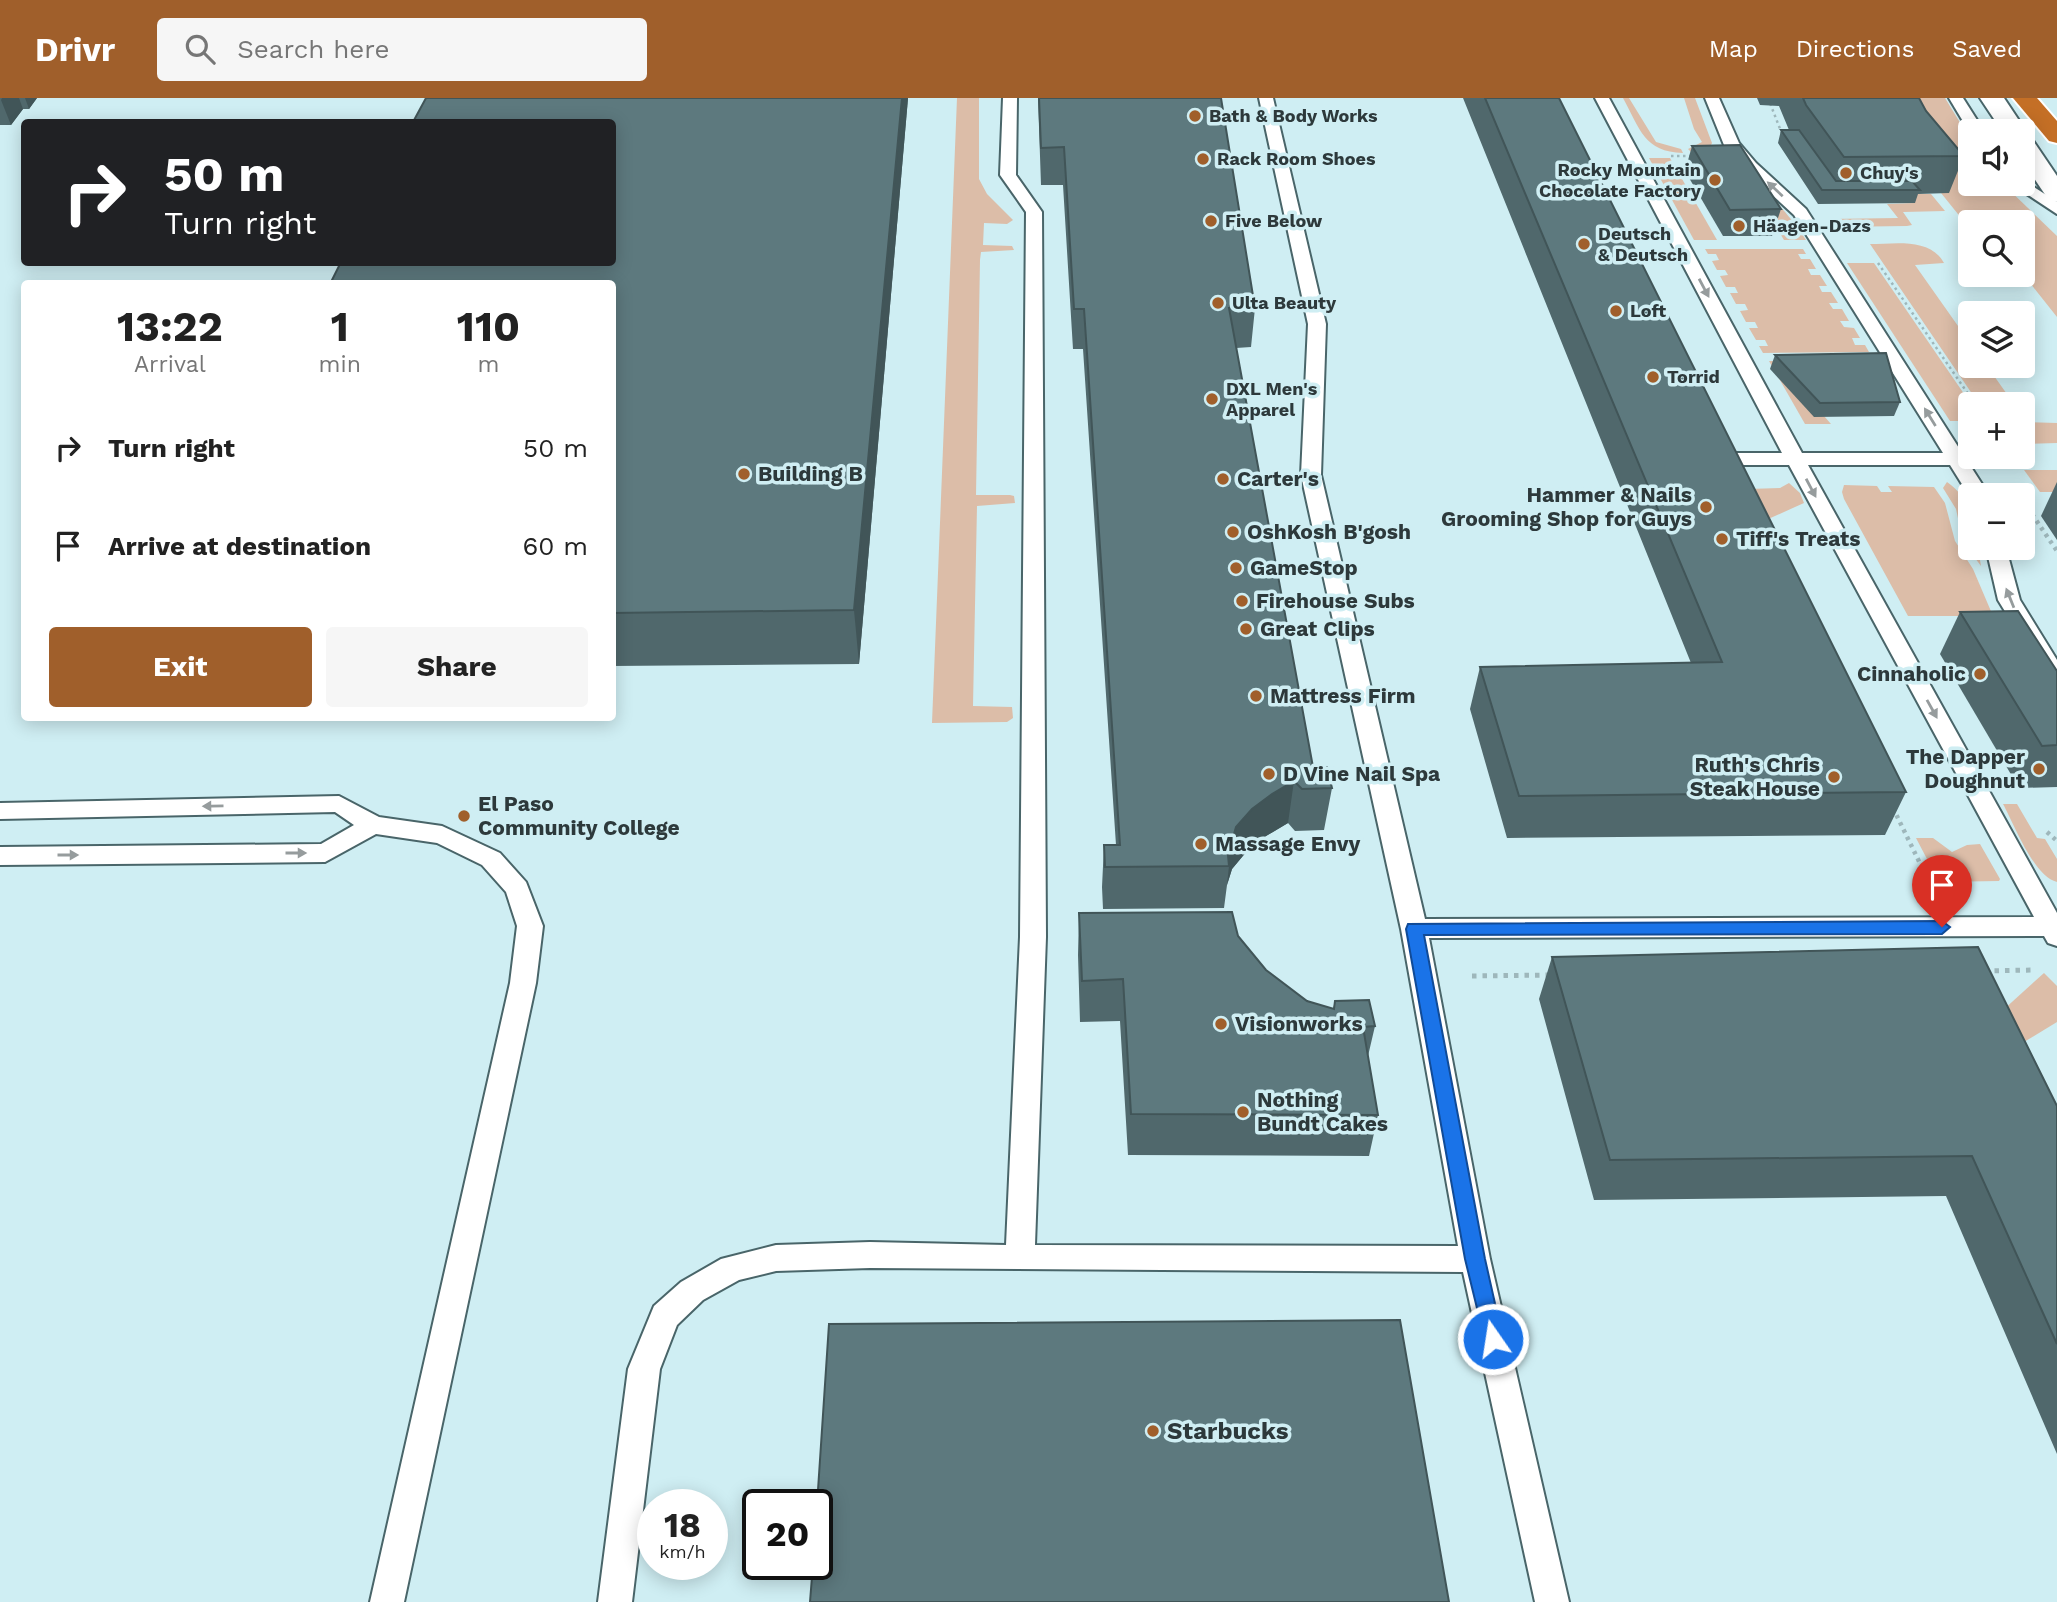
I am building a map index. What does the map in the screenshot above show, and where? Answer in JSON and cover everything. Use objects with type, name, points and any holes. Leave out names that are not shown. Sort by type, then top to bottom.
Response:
[{"type":"highway","points":[[2025,98],[2057,136]]},
{"type":"main road","points":[[1992,98],[2006,119]]},
{"type":"main road","points":[[2035,162],[2057,194]]},
{"type":"lane","points":[[1010,98],[1008,175],[1034,212],[1033,937],[1020,1258]]},
{"type":"lane","points":[[1266,98],[1317,324],[1311,475],[1414,929],[1475,1259],[1552,1602]]},
{"type":"lane","points":[[1414,929],[2055,929],[1795,459],[1602,98]]},
{"type":"lane","points":[[1712,98],[1732,145],[1750,166],[1800,212],[1972,483]]},
{"type":"lane","points":[[1956,98],[1969,119]]},
{"type":"lane","points":[[2035,193],[2057,209]]},
{"type":"lane","points":[[1706,459],[1957,459]]},
{"type":"lane","points":[[1999,560],[2009,600],[2057,678]]},
{"type":"lane","points":[[0,811],[339,804],[373,825],[442,835],[491,859],[517,888],[530,926],[523,983],[387,1602]]},
{"type":"lane","points":[[0,856],[325,853],[373,825]]},
{"type":"lane","points":[[615,1602],[644,1369],[665,1316],[692,1291],[732,1268],[776,1258],[870,1255],[1475,1259]]},
{"type":"path","points":[[1876,260],[1967,392]]},
{"type":"path","points":[[2035,519],[2057,551]]},
{"type":"path","points":[[1889,800],[1932,888]]},
{"type":"path","points":[[1973,971],[2033,970]]},
{"type":"path","points":[[1472,976],[1556,975]]},
{"type":"shaded area","points":[[957,98],[979,98],[979,179],[987,194],[1013,220],[1007,224],[984,223],[983,245],[1012,246],[1014,250],[981,252],[980,260],[976,495],[1010,495],[1014,496],[1015,503],[977,506],[973,706],[1012,707],[1013,718],[1007,722],[932,723]]},
{"type":"shaded area","points":[[1623,98],[1629,98],[1656,142],[1681,149],[1683,153],[1670,152],[1651,143],[1639,129]]},
{"type":"shaded area","points":[[1684,98],[1695,98],[1712,143],[1710,147],[1692,153],[1688,149],[1702,142],[1694,129]]},
{"type":"shaded area","points":[[1906,98],[1945,98],[1958,119],[1958,196],[2015,196],[2030,210],[1958,210],[1958,214],[1941,193]]},
{"type":"shaded area","points":[[1649,158],[1670,158],[1717,240],[1694,240]]},
{"type":"shaded area","points":[[1746,178],[1779,206],[1806,240],[1784,240]]},
{"type":"shaded area","points":[[1908,194],[1931,194],[1945,211],[1903,212],[1912,225],[1907,226],[1833,227],[1828,219],[1898,218],[1887,204],[1914,203]]},
{"type":"shaded area","points":[[2035,215],[2057,236],[2057,317],[2033,287]]},
{"type":"shaded area","points":[[1900,243],[1921,246],[1930,249],[1944,263],[1915,265],[1958,326],[1958,373],[1870,244]]},
{"type":"shaded area","points":[[1705,249],[1803,249],[1806,254],[1798,254],[1801,259],[1810,259],[1816,269],[1808,269],[1811,275],[1820,275],[1827,286],[1819,286],[1822,292],[1831,292],[1838,303],[1829,303],[1833,309],[1842,309],[1849,321],[1840,321],[1844,327],[1854,328],[1860,338],[1852,338],[1855,345],[1865,345],[1869,352],[1763,353],[1759,346],[1768,346],[1765,340],[1756,340],[1749,328],[1758,328],[1755,322],[1746,322],[1740,311],[1748,310],[1745,304],[1736,304],[1730,293],[1738,293],[1735,287],[1726,287],[1720,276],[1728,275],[1725,270],[1717,270],[1712,261],[1719,260],[1716,254],[1708,254]]},
{"type":"shaded area","points":[[1847,263],[1874,263],[1963,392],[1958,392],[1958,421],[1950,421]]},
{"type":"shaded area","points":[[1769,361],[1776,361],[1831,424],[1805,424]]},
{"type":"shaded area","points":[[1961,378],[1996,378],[2005,392],[1971,392]]},
{"type":"shaded area","points":[[2035,422],[2057,423],[2057,443],[2035,444]]},
{"type":"shaded area","points":[[2024,470],[2057,470],[2057,492],[2040,492]]},
{"type":"shaded area","points":[[1947,482],[1958,492],[1958,518],[1956,509],[1943,488]]},
{"type":"shaded area","points":[[1789,483],[1800,493],[1804,503],[1766,520],[1748,489],[1780,488]]},
{"type":"shaded area","points":[[1844,485],[1877,486],[1881,492],[1892,492],[1888,486],[1934,487],[1945,503],[1958,546],[1958,560],[1967,560],[1973,569],[1993,616],[1908,616],[1842,492]]},
{"type":"shaded area","points":[[2003,804],[2017,804],[2037,838],[2045,839],[2057,859],[2057,882],[2040,871]]},
{"type":"shaded area","points":[[1916,838],[1933,838],[1952,852],[1967,845],[1980,844],[1999,881],[1939,882]]},
{"type":"shaded area","points":[[2044,973],[2057,986],[2057,1022],[2024,1042],[2002,1011]]},
{"type":"building","name":"Building B","points":[[426,98],[902,98],[854,610],[616,613],[616,280],[332,280],[339,266],[616,266],[616,119],[415,119]]},
{"type":"building","points":[[1039,98],[1221,98],[1255,308],[1229,308],[1313,767],[1327,767],[1332,788],[1302,789],[1294,781],[1252,809],[1236,827],[1228,855],[1229,866],[1105,867],[1104,845],[1120,845],[1084,309],[1074,309],[1064,147],[1041,148]]},
{"type":"building","points":[[1485,98],[1559,98],[1906,792],[1519,796],[1480,667],[1722,662]]},
{"type":"building","points":[[1803,98],[1919,98],[1926,111],[1958,149],[1958,156],[1844,157]]},
{"type":"building","points":[[1781,130],[1799,130],[1836,181],[1912,181],[1920,190],[1822,190]]},
{"type":"building","points":[[1740,145],[1781,209],[1730,210],[1692,146]]},
{"type":"building","points":[[1886,353],[1900,402],[1820,403],[1775,355]]},
{"type":"building","points":[[2018,611],[2057,671],[2057,745],[2042,746],[1960,612]]},
{"type":"building","points":[[1232,912],[1238,936],[1266,970],[1307,1001],[1334,1009],[1335,1001],[1369,1000],[1375,1026],[1363,1027],[1378,1115],[1131,1114],[1123,979],[1082,981],[1079,913]]},
{"type":"building","points":[[1978,947],[2057,1106],[2057,1344],[1972,1156],[1610,1160],[1552,957]]},
{"type":"building","points":[[1400,1320],[1449,1602],[810,1602],[812,1580],[833,1580],[833,1489],[818,1489],[829,1324]]},
{"type":"place","name":"Bath & Body Works","points":[[1195,116]]},
{"type":"place","name":"Rack Room Shoes","points":[[1203,159]]},
{"type":"place","name":"Chuy's","points":[[1846,173]]},
{"type":"place","name":"Rocky Mountain Chocolate Factory","points":[[1715,180]]},
{"type":"place","name":"Five Below","points":[[1211,221]]},
{"type":"place","name":"Häagen-Dazs","points":[[1739,226]]},
{"type":"place","name":"Deutsch & Deutsch","points":[[1584,244]]},
{"type":"place","name":"Ulta Beauty","points":[[1218,303]]},
{"type":"place","name":"Loft","points":[[1616,311]]},
{"type":"place","name":"Torrid","points":[[1653,377]]},
{"type":"place","name":"DXL Men's Apparel","points":[[1212,399]]},
{"type":"place","name":"Building B","points":[[744,474]]},
{"type":"place","name":"Carter's","points":[[1223,479]]},
{"type":"place","name":"Hammer & Nails Grooming Shop for Guys","points":[[1706,507]]},
{"type":"place","name":"OshKosh B'gosh","points":[[1233,532]]},
{"type":"place","name":"Tiff's Treats","points":[[1722,539]]},
{"type":"place","name":"GameStop","points":[[1236,568]]},
{"type":"place","name":"Firehouse Subs","points":[[1242,601]]},
{"type":"place","name":"Great Clips","points":[[1246,629]]},
{"type":"place","name":"Cinnaholic","points":[[1980,674]]},
{"type":"place","name":"Mattress Firm","points":[[1256,696]]},
{"type":"place","name":"The Dapper Doughnut","points":[[2039,769]]},
{"type":"place","name":"D Vine Nail Spa","points":[[1269,774]]},
{"type":"place","name":"Ruth's Chris Steak House","points":[[1834,777]]},
{"type":"place","name":"El Paso Community College","points":[[464,816]]},
{"type":"place","name":"Massage Envy","points":[[1201,844]]},
{"type":"place","name":"Visionworks","points":[[1221,1024]]},
{"type":"place","name":"Nothing Bundt Cakes","points":[[1243,1112]]},
{"type":"place","name":"Starbucks","points":[[1153,1431]]},
{"type":"route","points":[[1493,1339],[1475,1259],[1414,929],[1942,927]]}]
